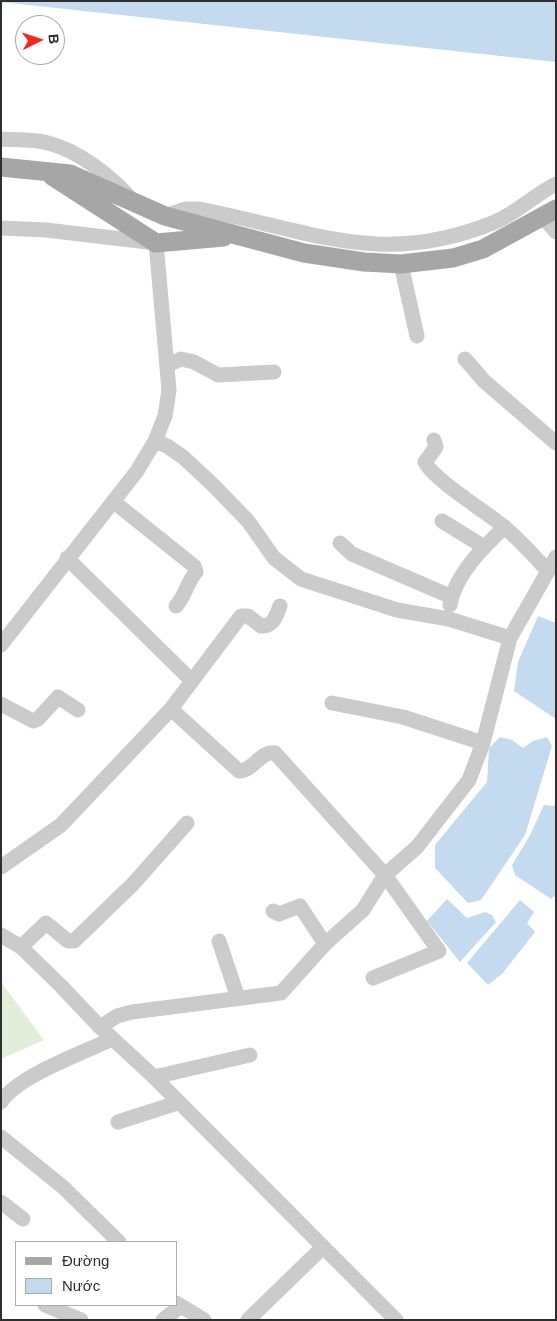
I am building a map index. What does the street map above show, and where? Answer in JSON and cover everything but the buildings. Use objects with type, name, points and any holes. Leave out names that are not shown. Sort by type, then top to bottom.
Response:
[{"type":"main road","points":[[1,167],[70,174],[165,216],[304,253],[364,262],[401,264],[453,258],[483,249],[542,216]]},
{"type":"main road","points":[[42,170],[156,244],[236,235]]},
{"type":"street","points":[[1,139],[47,143],[64,149],[116,183],[133,202]]},
{"type":"street","points":[[556,185],[542,216],[556,232]]},
{"type":"street","points":[[165,216],[190,208],[348,243],[396,245],[422,243],[455,236],[497,222],[556,185]]},
{"type":"street","points":[[1,228],[46,230],[156,244],[168,365],[168,399],[165,416],[155,441],[114,502],[67,558],[1,645]]},
{"type":"street","points":[[422,243],[466,254]]},
{"type":"street","points":[[401,264],[417,336]]},
{"type":"street","points":[[168,365],[181,359],[194,362],[218,375],[274,372]]},
{"type":"street","points":[[465,359],[484,381],[556,442]]},
{"type":"street","points":[[434,440],[436,447],[426,458],[424,462],[426,466],[505,527],[547,570]]},
{"type":"street","points":[[155,441],[167,446],[183,457],[212,484],[248,521],[274,558],[301,579],[397,610],[449,619],[510,638]]},
{"type":"street","points":[[114,502],[194,566],[196,572],[187,584],[186,593],[176,606]]},
{"type":"street","points":[[442,521],[484,546]]},
{"type":"street","points":[[449,619],[452,597],[456,586],[484,546],[505,527]]},
{"type":"street","points":[[340,543],[352,554],[452,597]]},
{"type":"street","points":[[100,1027],[117,1016],[132,1012],[281,992],[325,944],[363,910],[385,875],[417,847],[468,780],[483,743],[510,638],[556,557]]},
{"type":"street","points":[[67,558],[192,681]]},
{"type":"street","points":[[1,867],[61,825],[172,709],[241,616],[248,616],[261,626],[269,625],[274,621],[280,606]]},
{"type":"street","points":[[1,704],[33,721],[38,719],[58,697],[78,710]]},
{"type":"street","points":[[332,703],[403,717],[483,743]]},
{"type":"street","points":[[172,709],[239,771],[244,771],[268,753],[275,752],[385,875],[439,951],[374,978]]},
{"type":"street","points":[[21,947],[46,923],[68,941],[74,941],[132,884],[187,823]]},
{"type":"street","points":[[273,912],[279,914],[300,906],[325,944]]},
{"type":"street","points":[[1,936],[21,947],[112,1039],[154,1077],[322,1248],[396,1320]]},
{"type":"street","points":[[219,941],[238,998]]},
{"type":"street","points":[[1,1102],[8,1093],[33,1076],[112,1039]]},
{"type":"street","points":[[154,1077],[250,1055]]},
{"type":"street","points":[[118,1122],[178,1103]]},
{"type":"street","points":[[1,1137],[63,1187],[118,1241]]},
{"type":"street","points":[[1,1202],[23,1219]]},
{"type":"street","points":[[248,1320],[322,1248]]},
{"type":"street","points":[[179,1304],[204,1320]]},
{"type":"street","points":[[47,1306],[81,1320]]},
{"type":"street","points":[[163,1320],[177,1306]]},
{"type":"green space","points":[[1,982],[44,1040],[1,1059]]},
{"type":"water","points":[[1,1],[556,1],[556,62],[1,2]]},
{"type":"water","points":[[538,616],[556,623],[556,719],[514,691],[518,662]]},
{"type":"water","points":[[500,737],[512,740],[523,748],[533,741],[547,737],[552,746],[525,835],[481,900],[468,903],[435,868],[435,845],[487,782],[489,748]]},
{"type":"water","points":[[556,803],[556,895],[551,899],[515,875],[512,865],[529,837],[544,805],[554,806]]},
{"type":"water","points":[[447,899],[467,918],[485,912],[492,915],[496,922],[460,962],[427,921]]},
{"type":"water","points":[[520,900],[534,912],[527,923],[535,932],[502,974],[488,985],[467,963]]}]
